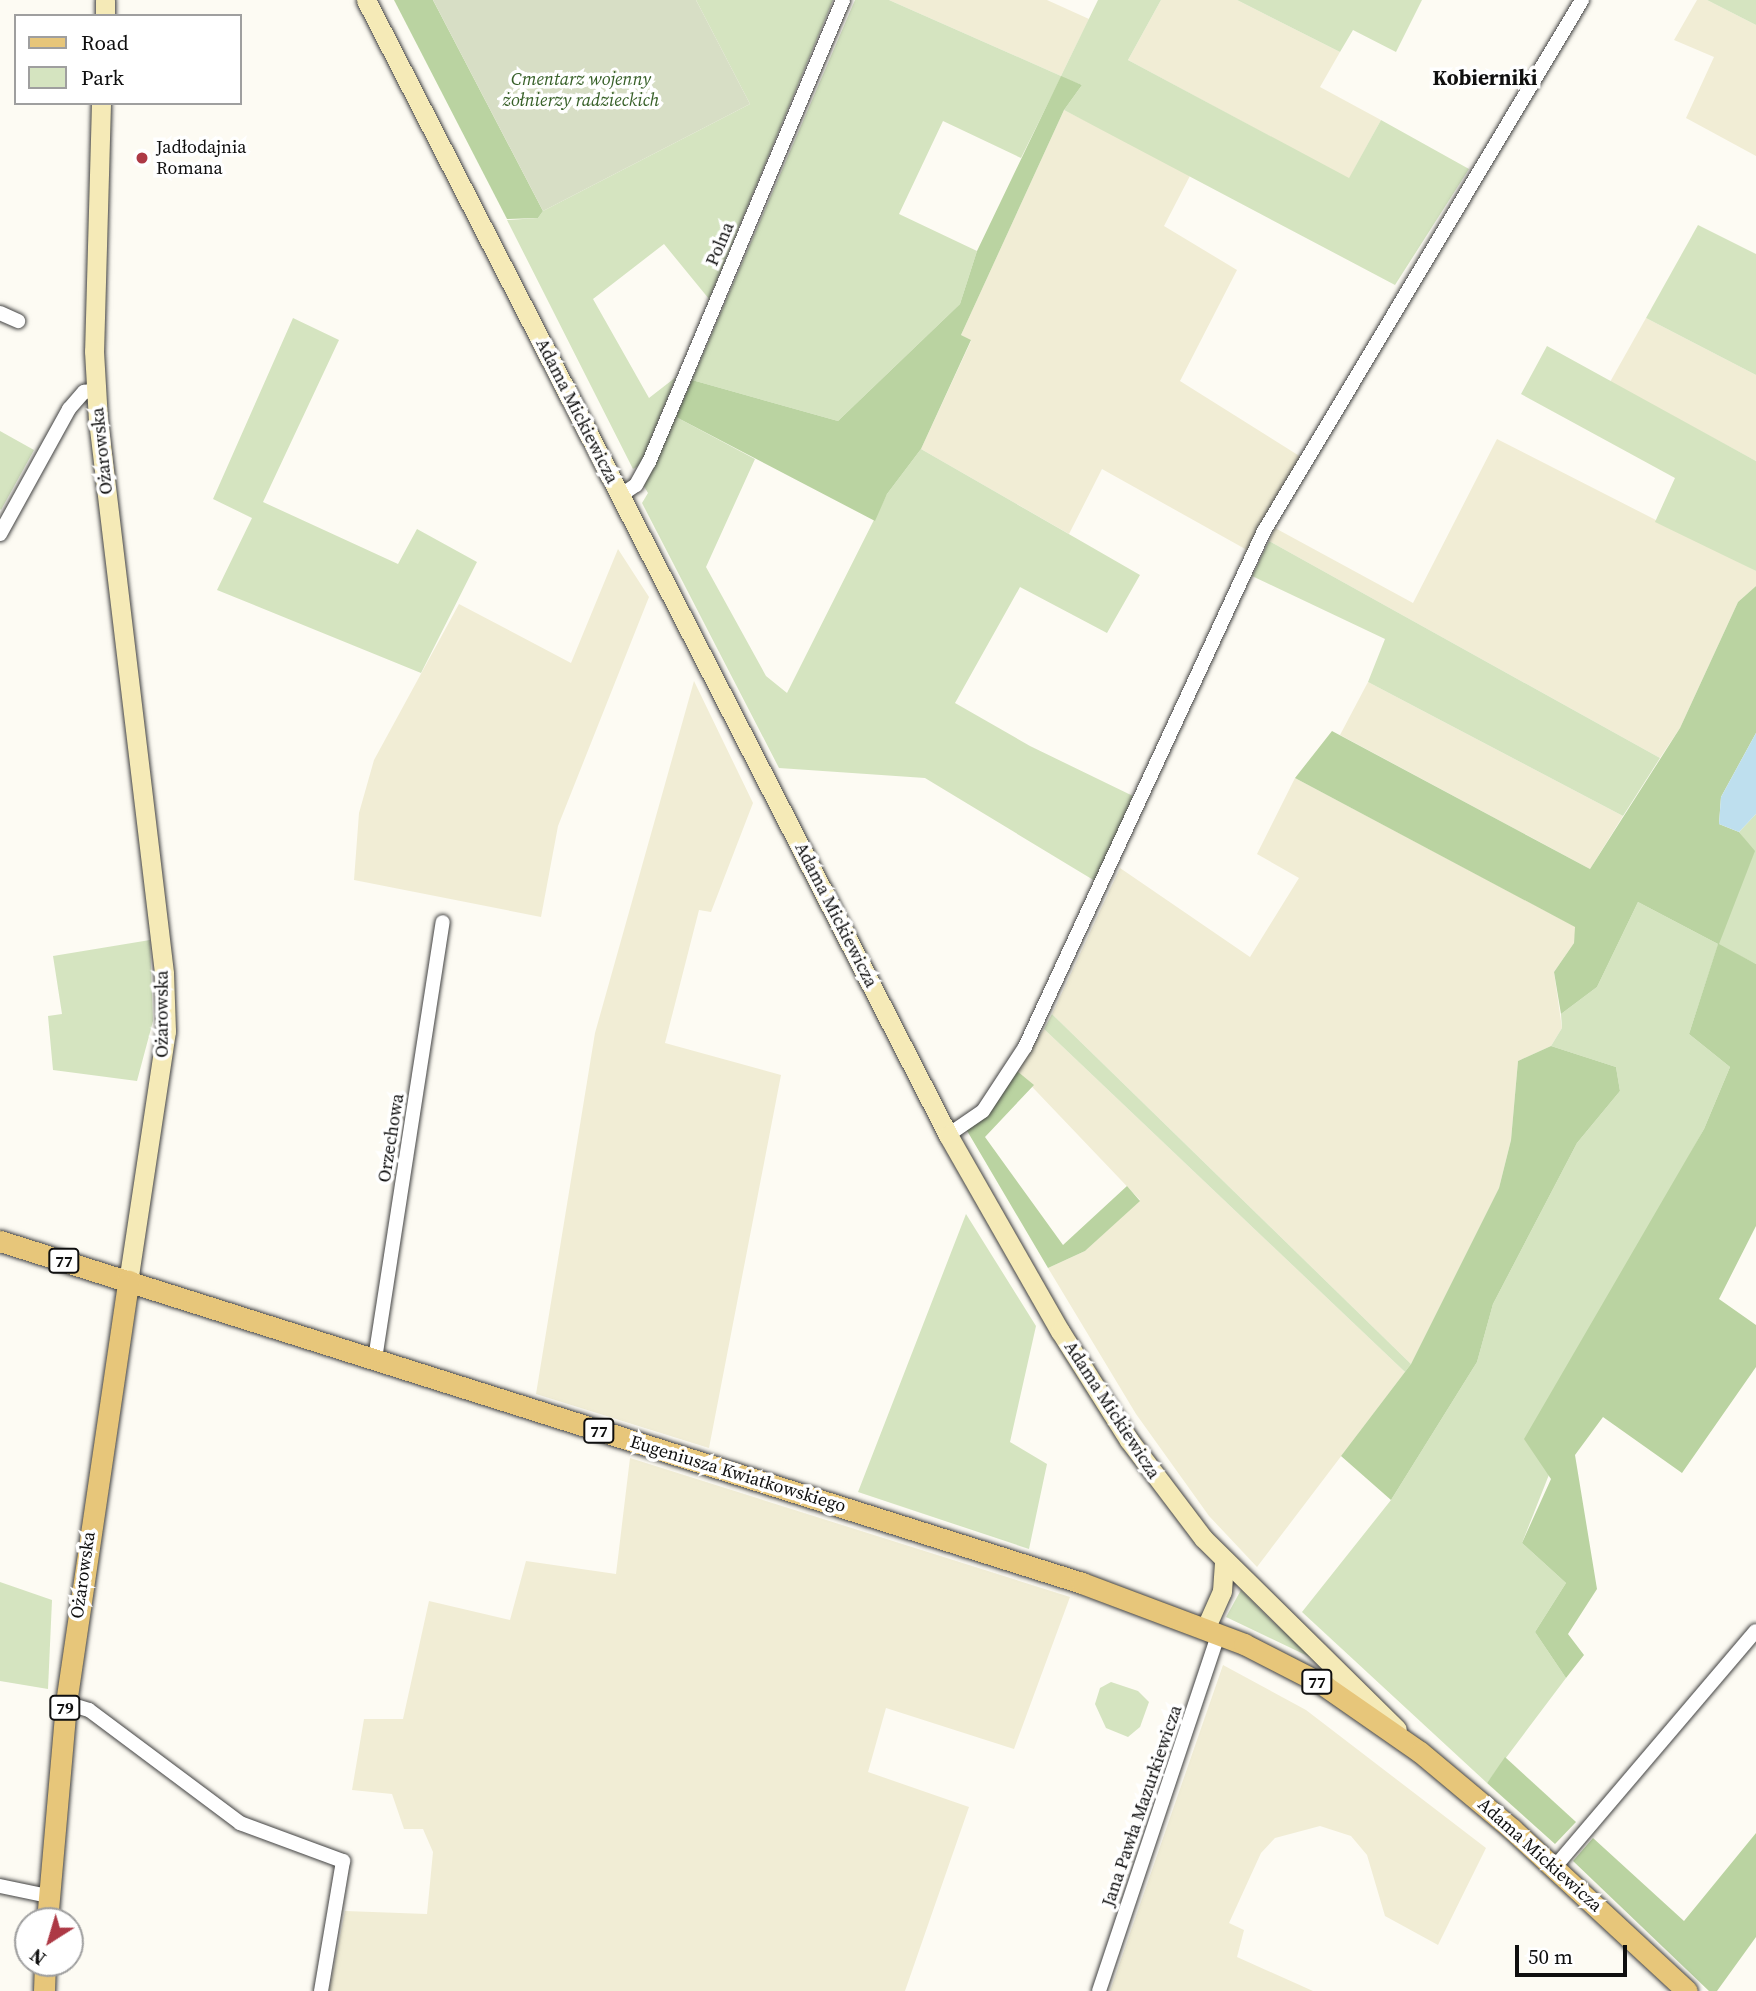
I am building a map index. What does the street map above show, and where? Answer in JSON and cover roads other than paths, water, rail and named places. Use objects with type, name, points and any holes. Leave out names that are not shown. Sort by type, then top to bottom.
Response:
[{"type":"main road","name":"Eugeniusza Kwiatkowskiego","points":[[0,1241],[1082,1583],[1213,1630]]},
{"type":"main road","name":"Ożarowska","points":[[48,1907],[66,1703],[128,1281]]},
{"type":"main road","name":"Adama Mickiewicza","points":[[1213,1630],[1307,1675],[1420,1752],[1555,1868],[1687,1991]]},
{"type":"street","name":"Adama Mickiewicza","points":[[366,0],[948,1135],[1111,1413],[1172,1500],[1224,1560],[1420,1752]]},
{"type":"street","name":"Polna","points":[[621,495],[636,485],[649,463],[843,0]]},
{"type":"street","points":[[948,1135],[983,1111],[1025,1047],[1264,531],[1582,0]]},
{"type":"street","name":"Ożarowska","points":[[101,105],[96,390],[164,973],[166,1031],[159,1098],[128,1281]]},
{"type":"street","points":[[0,313],[19,321]]},
{"type":"street","points":[[0,534],[69,409],[84,392],[96,390]]},
{"type":"street","name":"Orzechowa","points":[[374,1359],[443,922]]},
{"type":"street","points":[[1213,1630],[1222,1591],[1224,1560]]},
{"type":"street","name":"Jana Pawła Mazurkiewicza","points":[[1099,1991],[1213,1630]]},
{"type":"street","points":[[1555,1868],[1756,1631]]},
{"type":"street","points":[[66,1703],[89,1710],[247,1827],[343,1861],[321,1991]]},
{"type":"street","points":[[0,1886],[48,1896]]},
{"type":"water","points":[[1756,733],[1756,814],[1739,832],[1719,824],[1721,797]]},
{"type":"place","name":"Jadłodajnia Romana","points":[[142,158]]},
{"type":"district","name":"Kobierniki","points":[[1485,78]]},
{"type":"park label","name":"Cmentarz wojenny żołnierzy radzieckich","points":[[581,90]]}]
